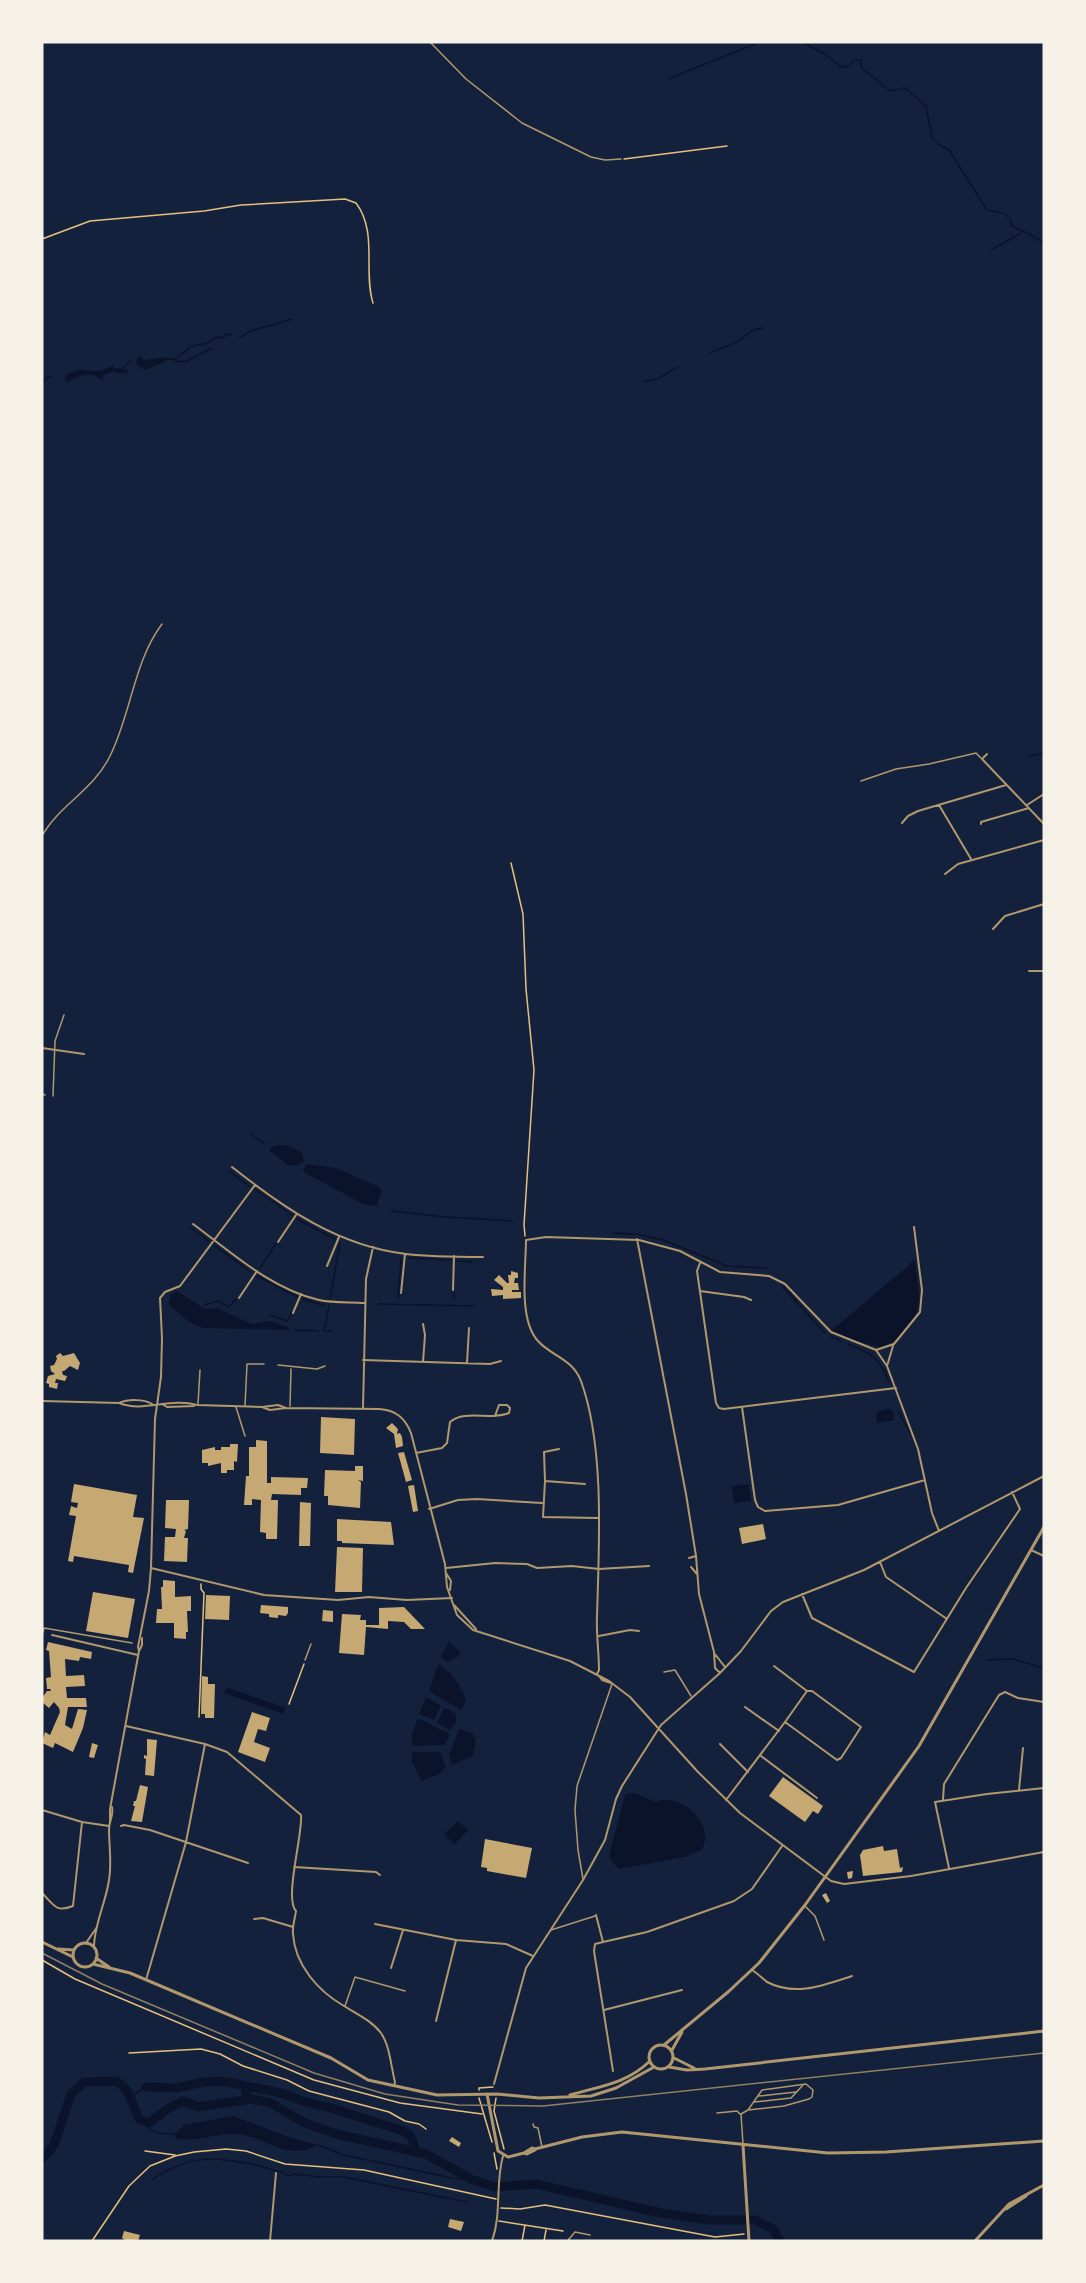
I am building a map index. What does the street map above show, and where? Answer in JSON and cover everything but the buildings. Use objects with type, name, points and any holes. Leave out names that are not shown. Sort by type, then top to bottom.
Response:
[{"type":"street","points":[[987,754],[982,759],[1044,824]]},
{"type":"street","points":[[902,823],[913,813],[1006,785]]},
{"type":"street","points":[[981,824],[981,822],[1028,806],[1044,795]]},
{"type":"street","points":[[939,805],[971,860]]},
{"type":"street","points":[[945,874],[956,865],[1044,840]]},
{"type":"street","points":[[993,929],[1005,916],[1043,904],[1044,912]]},
{"type":"street","points":[[1029,971],[1044,971]]},
{"type":"street","points":[[42,1048],[84,1054]]},
{"type":"street","points":[[232,1167],[296,1215],[339,1237],[405,1254],[483,1257]]},
{"type":"street","points":[[93,1964],[96,1958],[94,1947],[97,1927],[105,1904],[110,1877],[109,1816],[138,1655],[142,1645],[141,1636],[151,1568],[155,1419],[159,1404],[162,1338],[160,1298],[165,1292],[180,1286],[255,1185]]},
{"type":"street","points":[[278,1242],[296,1215]]},
{"type":"street","points":[[193,1224],[257,1271],[301,1294],[327,1302],[364,1303]]},
{"type":"street","points":[[887,1366],[894,1344],[916,1319],[922,1305],[914,1227]]},
{"type":"street","points":[[327,1266],[339,1237]]},
{"type":"street","points":[[598,1675],[598,1518],[596,1461],[590,1420],[580,1379],[566,1360],[538,1341],[525,1316],[526,1240],[546,1237],[637,1239],[680,1251],[720,1272],[761,1274],[778,1279],[792,1290],[831,1332],[876,1350],[887,1366],[918,1449],[939,1531]]},
{"type":"street","points":[[637,1239],[696,1556],[699,1594],[714,1652],[715,1668],[720,1673]]},
{"type":"street","points":[[363,1410],[364,1303],[366,1279],[373,1247]]},
{"type":"street","points":[[401,1293],[405,1254]]},
{"type":"street","points":[[453,1290],[454,1256]]},
{"type":"street","points":[[700,1263],[697,1269],[716,1403],[721,1409],[896,1388]]},
{"type":"street","points":[[239,1298],[257,1271]]},
{"type":"street","points":[[700,1291],[751,1300]]},
{"type":"street","points":[[293,1313],[301,1294]]},
{"type":"street","points":[[423,1324],[425,1335],[423,1362]]},
{"type":"street","points":[[467,1363],[468,1328]]},
{"type":"street","points":[[876,1350],[894,1344]]},
{"type":"street","points":[[363,1360],[490,1364],[501,1361]]},
{"type":"street","points":[[42,1401],[148,1406],[159,1404],[171,1407],[198,1405],[262,1407],[270,1410],[288,1408],[386,1409],[400,1416],[411,1433],[446,1568],[445,1580],[462,1622],[470,1629],[570,1662],[612,1683],[630,1697],[658,1730],[726,1800],[782,1846],[831,1881],[844,1884],[950,1870],[1044,1852]]},
{"type":"street","points":[[416,1453],[442,1448],[447,1443],[450,1422],[457,1417],[495,1416],[508,1415],[510,1408],[507,1405],[499,1405],[495,1416]]},
{"type":"street","points":[[742,1407],[755,1500],[758,1507],[765,1511],[838,1504],[925,1480]]},
{"type":"street","points":[[559,1449],[544,1452],[543,1517],[598,1518]]},
{"type":"street","points":[[495,2085],[526,1968],[583,1880],[605,1840],[616,1799],[622,1786],[658,1730],[691,1697],[720,1673],[771,1611],[783,1602],[850,1577],[1044,1476]]},
{"type":"street","points":[[545,1481],[585,1484]]},
{"type":"street","points":[[802,1594],[812,1618],[914,1672],[1020,1509],[1012,1492]]},
{"type":"street","points":[[429,1509],[458,1500],[542,1503]]},
{"type":"street","points":[[1044,1527],[919,1746],[805,1905],[752,1970],[664,2045],[652,2049],[650,2061],[654,2067],[662,2070],[669,2067],[696,2069],[1044,2032]]},
{"type":"street","points":[[1031,1550],[1044,1556]]},
{"type":"street","points":[[689,1558],[696,1556]]},
{"type":"street","points":[[880,1562],[886,1577],[947,1619]]},
{"type":"street","points":[[446,1568],[487,1564],[599,1569],[649,1566]]},
{"type":"street","points":[[691,1567],[698,1576]]},
{"type":"street","points":[[151,1568],[254,1593],[296,1598],[338,1600],[380,1597],[407,1600],[452,1598]]},
{"type":"street","points":[[454,1605],[478,1630]]},
{"type":"street","points":[[462,1622],[466,1618]]},
{"type":"street","points":[[599,1636],[630,1630],[639,1631]]},
{"type":"street","points":[[52,1635],[138,1655]]},
{"type":"street","points":[[714,1652],[725,1667]]},
{"type":"street","points":[[774,1666],[861,1727],[842,1758],[837,1760],[785,1722]]},
{"type":"street","points":[[726,1800],[761,1756],[807,1691]]},
{"type":"street","points":[[943,1800],[944,1784],[999,1695],[1005,1692],[1018,1698],[1044,1702]]},
{"type":"street","points":[[745,1707],[779,1731]]},
{"type":"street","points":[[125,1726],[209,1745],[227,1752],[301,1815],[302,1822],[294,1867],[294,1892],[291,1901],[296,1911],[293,1927],[296,1952],[307,1972],[325,1995],[370,2022],[383,2037],[395,2082],[394,2086]]},
{"type":"street","points":[[146,1980],[186,1842],[205,1744]]},
{"type":"street","points":[[720,1744],[748,1772]]},
{"type":"street","points":[[1019,1790],[1023,1748]]},
{"type":"street","points":[[761,1756],[817,1798]]},
{"type":"street","points":[[950,1870],[935,1802],[1044,1788]]},
{"type":"street","points":[[42,1810],[82,1822],[109,1824]]},
{"type":"street","points":[[42,1893],[58,1909],[64,1910],[73,1906],[82,1822]]},
{"type":"street","points":[[121,1826],[150,1830],[248,1863]]},
{"type":"street","points":[[613,2071],[595,1944],[647,1932],[734,1901],[752,1889],[782,1846]]},
{"type":"street","points":[[294,1867],[376,1872],[380,1875]]},
{"type":"street","points":[[596,1915],[603,1941]]},
{"type":"street","points":[[254,1918],[263,1918],[293,1927]]},
{"type":"street","points":[[375,1924],[456,1940],[506,1944],[533,1956]]},
{"type":"street","points":[[86,1943],[97,1927]]},
{"type":"street","points":[[391,1968],[404,1930]]},
{"type":"street","points":[[436,2021],[456,1940]]},
{"type":"street","points":[[42,1942],[74,1957]]},
{"type":"street","points":[[94,1947],[86,1943],[79,1944],[74,1950],[74,1957],[79,1965],[93,1964],[130,1973],[321,2054],[368,2080],[394,2086],[449,2096],[496,2094],[524,2098],[578,2097],[606,2092],[654,2067]]},
{"type":"street","points":[[54,1949],[74,1950]]},
{"type":"street","points":[[96,1958],[110,1968]]},
{"type":"street","points":[[752,1970],[767,1982],[788,1989],[812,1989],[852,1976]]},
{"type":"street","points":[[604,2010],[682,1990]]},
{"type":"street","points":[[672,2051],[685,2028]]},
{"type":"street","points":[[664,2045],[672,2051],[674,2058],[669,2067]]},
{"type":"street","points":[[674,2058],[696,2069]]},
{"type":"street","points":[[566,2096],[613,2084],[650,2061]]},
{"type":"street","points":[[487,2094],[496,2151],[503,2156],[524,2153],[526,2150],[543,2148],[582,2137],[622,2132],[804,2152],[853,2154],[1044,2142]]},
{"type":"street","points":[[742,2145],[749,2241]]},
{"type":"street","points":[[492,2241],[498,2221],[503,2156]]},
{"type":"street","points":[[270,2241],[276,2173]]},
{"type":"street","points":[[975,2241],[1005,2209],[1044,2185]]},
{"type":"lane","points":[[430,42],[466,79],[522,123],[591,157],[605,160],[621,159]]},
{"type":"lane","points":[[42,836],[52,819],[80,796],[110,757],[131,700],[146,649],[162,624]]},
{"type":"lane","points":[[861,781],[896,769],[976,753],[982,759]]},
{"type":"lane","points":[[53,1096],[55,1041],[64,1015]]},
{"type":"lane","points":[[245,1407],[247,1364],[264,1364]]},
{"type":"lane","points":[[278,1365],[317,1369],[325,1366]]},
{"type":"lane","points":[[288,1408],[291,1368]]},
{"type":"lane","points":[[198,1405],[200,1370]]},
{"type":"lane","points":[[236,1406],[245,1436]]},
{"type":"lane","points":[[42,1635],[44,1628],[132,1643]]},
{"type":"lane","points":[[305,1660],[311,1644]]},
{"type":"lane","points":[[663,1672],[675,1670],[691,1697]]},
{"type":"lane","points":[[583,1880],[576,1820],[577,1786],[612,1683]]},
{"type":"lane","points":[[805,1905],[815,1916],[824,1940]]},
{"type":"lane","points":[[551,1930],[596,1915]]},
{"type":"lane","points":[[345,2007],[355,1977],[405,1991]]},
{"type":"lane","points":[[754,2102],[791,2098],[803,2085]]},
{"type":"lane","points":[[741,2114],[748,2110],[762,2090],[803,2085],[812,2087],[812,2097],[784,2106],[748,2110]]},
{"type":"lane","points":[[758,2097],[796,2092]]},
{"type":"lane","points":[[717,2113],[737,2111],[741,2114]]},
{"type":"lane","points":[[741,2114],[742,2145]]},
{"type":"lane","points":[[534,2124],[534,2127],[538,2128],[543,2148]]},
{"type":"lane","points":[[569,2240],[574,2232],[590,2235]]},
{"type":"path","points":[[621,159],[727,146]]},
{"type":"path","points":[[42,239],[90,221],[204,211],[241,205],[345,199],[359,206],[365,225],[373,303]]},
{"type":"path","points":[[511,862],[522,914],[534,1070],[524,1225],[526,1240]]},
{"type":"path","points":[[199,1717],[204,1593],[201,1589],[201,1580]]},
{"type":"path","points":[[289,1704],[305,1660]]},
{"type":"path","points":[[42,1960],[75,1979],[314,2080],[400,2103],[483,2114]]},
{"type":"path","points":[[129,2053],[201,2049],[212,2051],[243,2066],[287,2080],[309,2091],[389,2112],[405,2121],[418,2124],[426,2130]]},
{"type":"path","points":[[495,2085],[495,2112],[504,2149]]},
{"type":"path","points":[[489,2086],[479,2088],[479,2094],[496,2151],[495,2163]]},
{"type":"path","points":[[92,2241],[129,2186],[150,2166],[176,2156],[226,2149],[246,2151],[285,2164],[364,2170],[500,2198]]},
{"type":"path","points":[[145,2151],[176,2156]]},
{"type":"path","points":[[499,2208],[520,2209],[545,2205],[715,2237],[744,2234]]},
{"type":"path","points":[[498,2221],[563,2231]]},
{"type":"path","points":[[522,2241],[525,2225]]},
{"type":"path","points":[[544,2241],[546,2228]]},
{"type":"path","points":[[715,2237],[718,2241]]},
{"type":"water","points":[[140,356],[143,360],[169,357],[165,362],[145,370],[137,365],[136,360]]},
{"type":"water","points":[[114,365],[114,368],[129,370],[129,372],[120,374],[114,371],[103,375],[103,381],[90,375],[68,382],[65,379],[66,374],[80,370],[101,371]]},
{"type":"water","points":[[286,1145],[302,1152],[304,1161],[299,1165],[289,1166],[270,1151],[270,1148]]},
{"type":"water","points":[[307,1164],[336,1168],[379,1187],[381,1193],[377,1202],[379,1206],[363,1204],[304,1172]]},
{"type":"water","points":[[915,1260],[919,1303],[910,1324],[899,1337],[879,1347],[841,1336],[832,1330]]},
{"type":"water","points":[[177,1291],[205,1309],[217,1308],[252,1324],[269,1321],[288,1327],[289,1330],[203,1328],[188,1321],[169,1305],[170,1295]]},
{"type":"water","points":[[890,1409],[894,1420],[877,1423],[876,1412]]},
{"type":"water","points":[[749,1484],[751,1501],[734,1503],[732,1486]]},
{"type":"water","points":[[449,1641],[461,1654],[448,1662],[441,1657]]},
{"type":"water","points":[[438,1664],[461,1688],[466,1700],[461,1710],[429,1691]]},
{"type":"water","points":[[226,1687],[286,1708],[283,1714],[224,1693]]},
{"type":"water","points":[[426,1697],[441,1706],[434,1720],[419,1714]]},
{"type":"water","points":[[446,1708],[456,1714],[456,1723],[450,1730],[437,1723]]},
{"type":"water","points":[[418,1718],[450,1734],[445,1745],[412,1746],[412,1734]]},
{"type":"water","points":[[459,1729],[472,1733],[476,1740],[473,1756],[452,1765],[449,1755]]},
{"type":"water","points":[[412,1752],[440,1752],[446,1767],[439,1774],[422,1781],[412,1762]]},
{"type":"water","points":[[635,1793],[656,1802],[674,1801],[692,1811],[704,1829],[705,1839],[702,1850],[685,1857],[619,1869],[610,1859],[610,1852],[625,1795]]},
{"type":"water","points":[[458,1821],[468,1830],[454,1845],[444,1834]]},
{"type":"water","points":[[233,2116],[294,2139],[318,2145],[306,2150],[295,2151],[244,2135],[225,2134],[196,2139],[175,2138],[175,2134],[184,2125]]},
{"type":"waterway","points":[[668,79],[760,42]]},
{"type":"waterway","points":[[802,42],[825,54],[841,67],[847,67],[854,60],[861,60],[861,67],[890,91],[905,88],[926,106],[932,138],[949,150],[987,210],[1003,213],[1011,220],[1012,226],[1044,244]]},
{"type":"waterway","points":[[991,250],[1021,233]]},
{"type":"waterway","points":[[238,336],[241,337],[251,331],[292,319]]},
{"type":"waterway","points":[[710,353],[737,342],[753,330],[763,328]]},
{"type":"waterway","points":[[167,359],[176,359],[191,346],[208,343],[216,337],[222,338],[227,334],[232,335]]},
{"type":"waterway","points":[[174,361],[186,362],[211,348]]},
{"type":"waterway","points":[[122,370],[131,360]]},
{"type":"waterway","points":[[645,381],[657,379],[678,367]]},
{"type":"waterway","points":[[42,384],[48,377],[52,377]]},
{"type":"waterway","points":[[1029,756],[1044,753]]},
{"type":"waterway","points":[[251,1134],[265,1144]]},
{"type":"waterway","points":[[229,1171],[249,1186]]},
{"type":"waterway","points":[[256,1190],[292,1215]]},
{"type":"waterway","points":[[392,1211],[513,1221]]},
{"type":"waterway","points":[[297,1219],[335,1239]]},
{"type":"waterway","points":[[190,1227],[209,1241]]},
{"type":"waterway","points":[[614,1233],[636,1234],[663,1240],[727,1266],[766,1268]]},
{"type":"waterway","points":[[260,1268],[277,1242]]},
{"type":"waterway","points":[[330,1299],[340,1243]]},
{"type":"waterway","points":[[215,1246],[251,1272]]},
{"type":"waterway","points":[[398,1298],[401,1258]]},
{"type":"waterway","points":[[409,1258],[450,1260]]},
{"type":"waterway","points":[[458,1261],[472,1262]]},
{"type":"waterway","points":[[257,1276],[297,1297]]},
{"type":"waterway","points":[[783,1287],[825,1333]]},
{"type":"waterway","points":[[454,1292],[454,1299]]},
{"type":"waterway","points":[[205,1305],[218,1301],[229,1307],[236,1299]]},
{"type":"waterway","points":[[303,1299],[325,1306]]},
{"type":"waterway","points":[[378,1304],[474,1306]]},
{"type":"waterway","points":[[324,1331],[329,1306]]},
{"type":"waterway","points":[[270,1315],[288,1321],[291,1313]]},
{"type":"waterway","points":[[294,1330],[318,1331]]},
{"type":"waterway","points":[[324,1331],[332,1331]]},
{"type":"waterway","points":[[830,1336],[841,1341]]},
{"type":"waterway","points":[[848,1344],[874,1357],[889,1382]]},
{"type":"waterway","points":[[898,1411],[910,1433]]},
{"type":"waterway","points":[[987,1660],[1013,1659],[1044,1668]]},
{"type":"waterway","points":[[42,2159],[54,2145],[71,2094],[84,2082],[112,2081],[118,2082],[127,2090],[139,2119],[149,2123],[183,2101],[198,2107],[251,2099],[271,2103],[303,2122],[336,2134],[426,2154],[471,2179],[495,2187],[536,2184],[656,2212],[708,2220],[755,2220],[773,2229],[780,2241]]},
{"type":"waterway","points":[[146,2087],[176,2088],[221,2081],[252,2087]]},
{"type":"waterway","points":[[129,2098],[146,2087]]},
{"type":"waterway","points":[[245,2100],[246,2091],[252,2087],[285,2094],[403,2131],[411,2136],[416,2152]]},
{"type":"waterway","points":[[139,2119],[155,2132],[175,2134]]},
{"type":"waterway","points":[[318,2145],[344,2155],[452,2178],[471,2179]]},
{"type":"waterway","points":[[153,2179],[179,2165],[215,2159],[256,2165],[283,2172],[288,2176],[294,2174],[344,2177],[467,2202]]},
{"type":"railway","points":[[42,1953],[102,1984],[314,2073],[385,2094],[458,2105],[543,2106],[1044,2053]]}]
